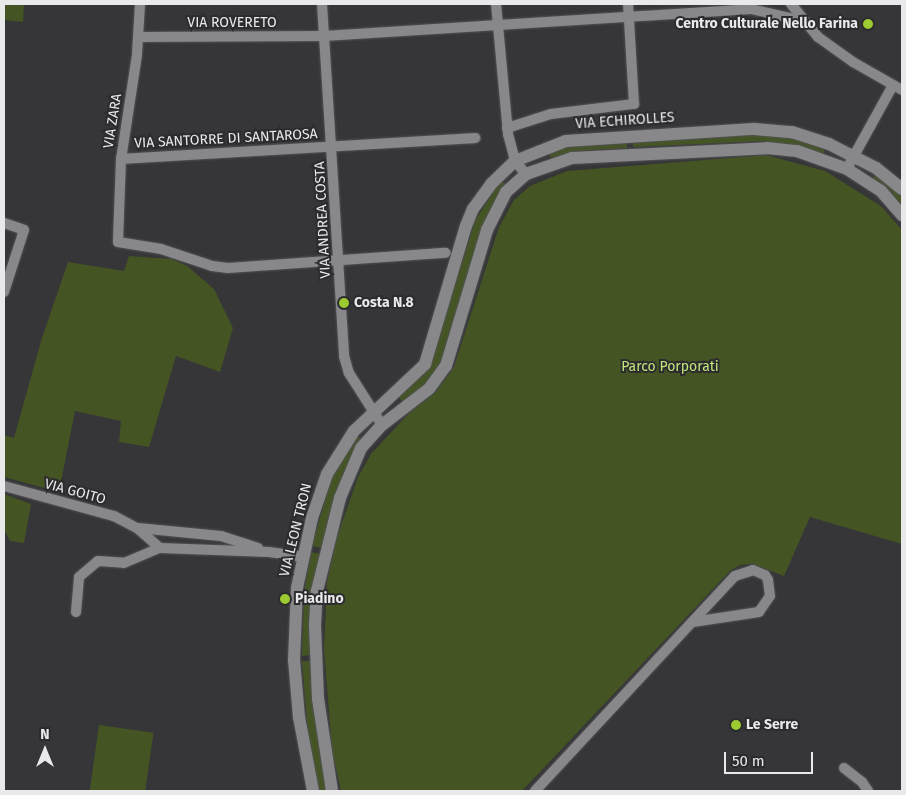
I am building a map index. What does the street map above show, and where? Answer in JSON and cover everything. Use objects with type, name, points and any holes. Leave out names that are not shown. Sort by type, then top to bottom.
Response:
[{"type":"street","name":"VIA ZARA","points":[[140,4],[139,37],[121,159],[118,242],[161,249],[212,266],[228,268],[338,261]]},
{"type":"street","name":"VIA ANDREA COSTA","points":[[322,4],[346,366],[382,425]]},
{"type":"street","points":[[496,4],[507,128],[515,160],[526,174]]},
{"type":"street","points":[[507,128],[551,114],[634,104],[628,4]]},
{"type":"street","points":[[791,4],[803,21],[838,52],[898,88],[847,169]]},
{"type":"street","name":"VIA ROVERETO","points":[[139,37],[324,36],[629,15],[751,9],[803,21]]},
{"type":"street","name":"VIA ECHIROLLES","points":[[374,411],[397,394],[425,364],[473,209],[490,184],[515,160],[541,148],[579,139],[754,129],[792,132],[854,156],[902,189]]},
{"type":"street","name":"VIA SANTORRE DI SANTAROSA","points":[[121,159],[475,138]]},
{"type":"street","points":[[332,791],[317,679],[317,591],[346,482],[361,448],[382,425],[429,389],[446,366],[487,230],[506,192],[526,174],[572,158],[756,148],[797,150],[847,169],[881,191],[902,216]]},
{"type":"street","points":[[4,223],[24,230],[4,292]]},
{"type":"street","points":[[338,261],[445,253]]},
{"type":"street","name":"VIA LEON TRON","points":[[312,791],[299,717],[294,660],[295,605],[303,557],[326,474],[354,431],[374,411]]},
{"type":"street","name":"VIA GOITO","points":[[4,486],[114,516],[137,528],[160,548]]},
{"type":"street","name":"VIA GOITO","points":[[137,528],[221,536],[269,552]]},
{"type":"street","name":"VIA GOITO","points":[[76,612],[79,577],[90,566],[98,562],[124,563],[160,548],[269,552],[303,557]]},
{"type":"street","points":[[535,791],[735,576],[753,570],[765,575],[768,580],[770,596],[759,612],[693,622]]},
{"type":"street","points":[[844,768],[862,782],[868,791]]},
{"type":"green space","points":[[4,4],[24,4],[23,22],[4,20]]},
{"type":"green space","points":[[756,131],[827,145],[823,154],[764,141],[633,147],[633,138]]},
{"type":"green space","points":[[627,138],[627,148],[576,151],[550,158],[548,149]]},
{"type":"green space","name":"Parco Porporati","points":[[766,155],[825,171],[881,206],[902,230],[902,544],[810,517],[784,576],[753,564],[740,565],[730,571],[522,791],[341,791],[332,750],[324,649],[327,582],[336,540],[358,477],[371,454],[409,413],[435,393],[454,367],[499,227],[514,200],[530,186],[567,171]]},
{"type":"green space","points":[[878,172],[902,192],[902,205],[872,179]]},
{"type":"green space","points":[[501,180],[508,186],[440,367],[427,383],[403,403],[398,396],[430,365],[475,221]]},
{"type":"green space","points":[[129,256],[172,259],[187,266],[214,289],[233,328],[220,372],[176,356],[149,447],[119,442],[121,421],[75,411],[59,492],[4,477],[4,435],[14,438],[41,341],[68,262],[124,271]]},
{"type":"green space","points":[[357,435],[363,441],[344,471],[322,548],[312,546],[331,480]]},
{"type":"green space","points":[[4,494],[31,504],[24,543],[10,541],[4,529]]},
{"type":"green space","points":[[311,552],[321,554],[311,655],[302,656],[304,592]]},
{"type":"green space","points":[[302,661],[311,661],[316,722],[327,791],[318,791],[308,733]]},
{"type":"green space","points":[[99,725],[153,733],[145,791],[90,791]]},
{"type":"place","name":"Centro Culturale Nello Farina","points":[[868,24]]},
{"type":"place","name":"Costa N.8","points":[[344,303]]},
{"type":"place","name":"Piadino","points":[[285,599]]},
{"type":"place","name":"Le Serre","points":[[736,725]]}]
